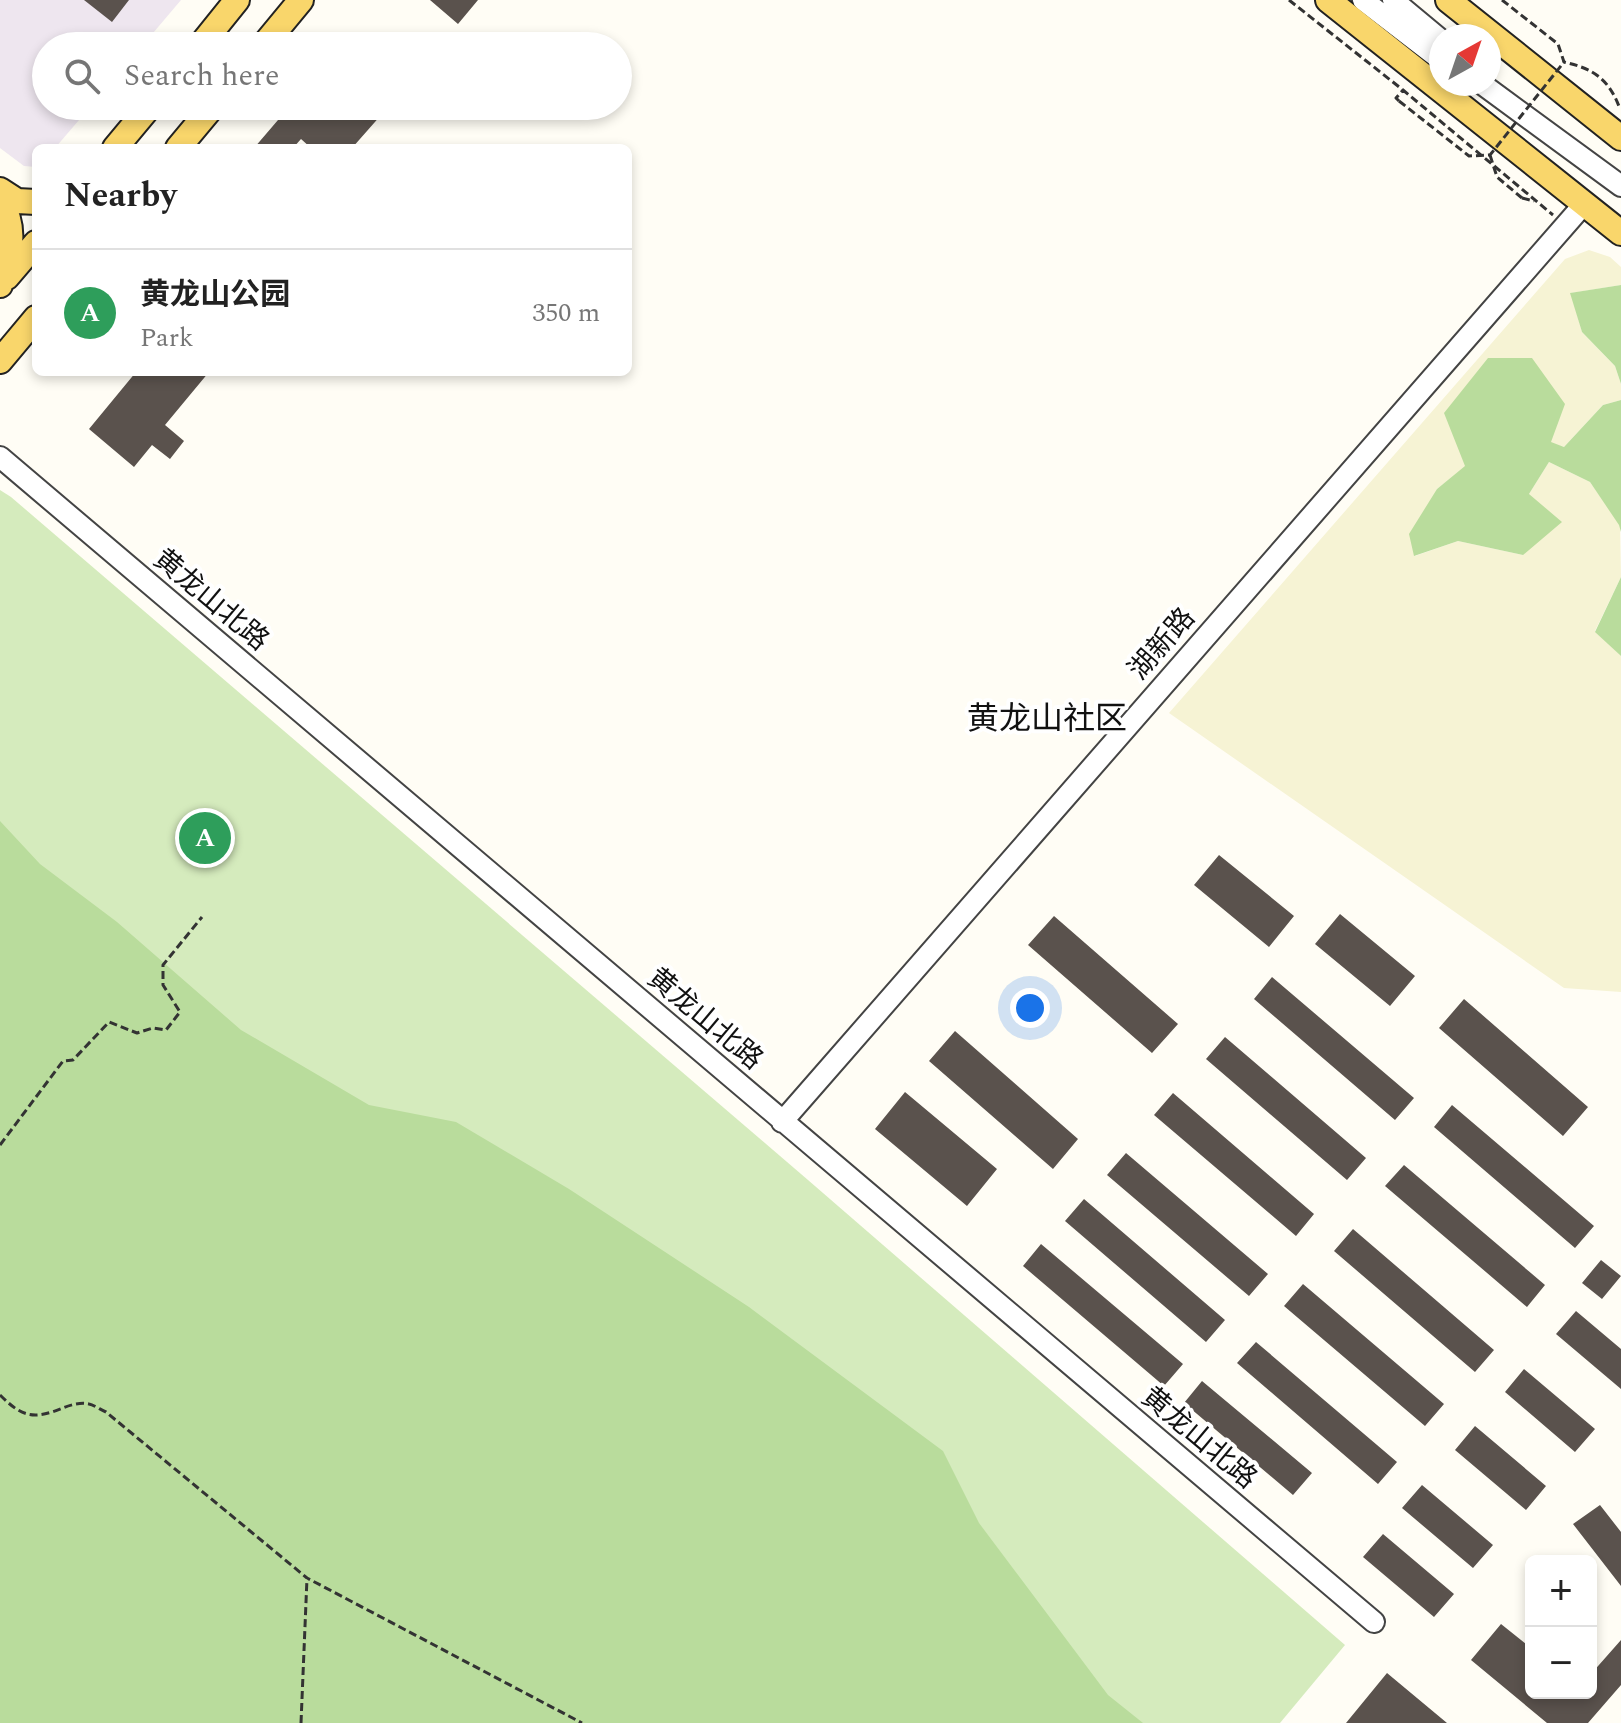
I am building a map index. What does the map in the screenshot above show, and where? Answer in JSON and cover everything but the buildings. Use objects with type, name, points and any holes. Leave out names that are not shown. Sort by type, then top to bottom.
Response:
[{"type":"main road","points":[[211,32],[237,0]]},
{"type":"main road","points":[[275,32],[301,0]]},
{"type":"main road","points":[[1328,0],[1621,233]]},
{"type":"main road","points":[[1448,0],[1621,138]]},
{"type":"main road","points":[[118,144],[138,120]]},
{"type":"main road","points":[[181,144],[201,120]]},
{"type":"main road","points":[[0,190],[17,201],[32,202]]},
{"type":"main road","points":[[0,200],[10,220],[11,233],[10,250],[0,285]]},
{"type":"main road","points":[[0,285],[32,248]]},
{"type":"main road","points":[[0,361],[32,323]]},
{"type":"street","points":[[1363,0],[1429,51]]},
{"type":"street","points":[[1378,0],[1429,41]]},
{"type":"street","points":[[1393,0],[1429,30]]},
{"type":"street","points":[[1501,94],[1621,174]]},
{"type":"street","points":[[1501,95],[1621,186]]},
{"type":"street","name":"湖新路","points":[[782,1122],[1584,204]]},
{"type":"street","name":"黄龙山北路","points":[[0,457],[1374,1622]]},
{"type":"path","points":[[1289,0],[1403,90],[1537,202],[1522,198],[1497,177],[1490,155]]},
{"type":"path","points":[[1502,0],[1558,44],[1564,62]]},
{"type":"path","points":[[1403,90],[1396,98],[1469,156],[1490,155],[1564,62]]},
{"type":"path","points":[[1564,62],[1586,67],[1612,88],[1620,109]]},
{"type":"path","points":[[0,1145],[63,1061],[73,1060],[109,1022],[137,1033],[153,1028],[166,1030],[180,1012],[163,985],[163,965],[202,917]]},
{"type":"path","points":[[0,1395],[16,1411],[27,1415],[88,1404],[106,1412],[307,1578],[582,1723]]},
{"type":"path","points":[[301,1723],[307,1578]]},
{"type":"shaded area","points":[[0,0],[181,0],[154,32],[32,32],[32,120],[79,120],[58,144],[32,144],[32,167],[24,166],[0,148]]},
{"type":"shaded area","points":[[1589,250],[1610,257],[1621,267],[1621,285],[1571,293],[1582,332],[1615,366],[1621,384],[1621,400],[1603,405],[1564,447],[1550,443],[1465,467],[1437,489],[1415,556],[1458,541],[1523,555],[1529,494],[1549,462],[1590,482],[1620,525],[1621,577],[1595,631],[1621,656],[1621,992],[1564,988],[1169,713],[1565,259]]},
{"type":"green space","points":[[1621,285],[1621,384],[1615,366],[1582,332],[1570,293]]},
{"type":"green space","points":[[1488,358],[1532,358],[1565,404],[1551,442],[1564,447],[1603,405],[1621,400],[1621,532],[1590,482],[1549,462],[1529,494],[1562,522],[1523,555],[1458,541],[1414,556],[1409,534],[1437,489],[1465,466],[1444,413]]},
{"type":"green space","points":[[0,490],[808,1180],[1345,1645],[1280,1723],[0,1723]]},
{"type":"green space","points":[[1621,577],[1621,656],[1595,632]]},
{"type":"green space","points":[[0,821],[40,864],[117,922],[241,1030],[369,1105],[456,1122],[569,1189],[749,1307],[943,1451],[979,1523],[1108,1695],[1143,1723],[0,1723]]},
{"type":"place","name":"黄龙山公园","points":[[205,838]]},
{"type":"district","name":"黄龙山社区","points":[[1047,719]]}]
